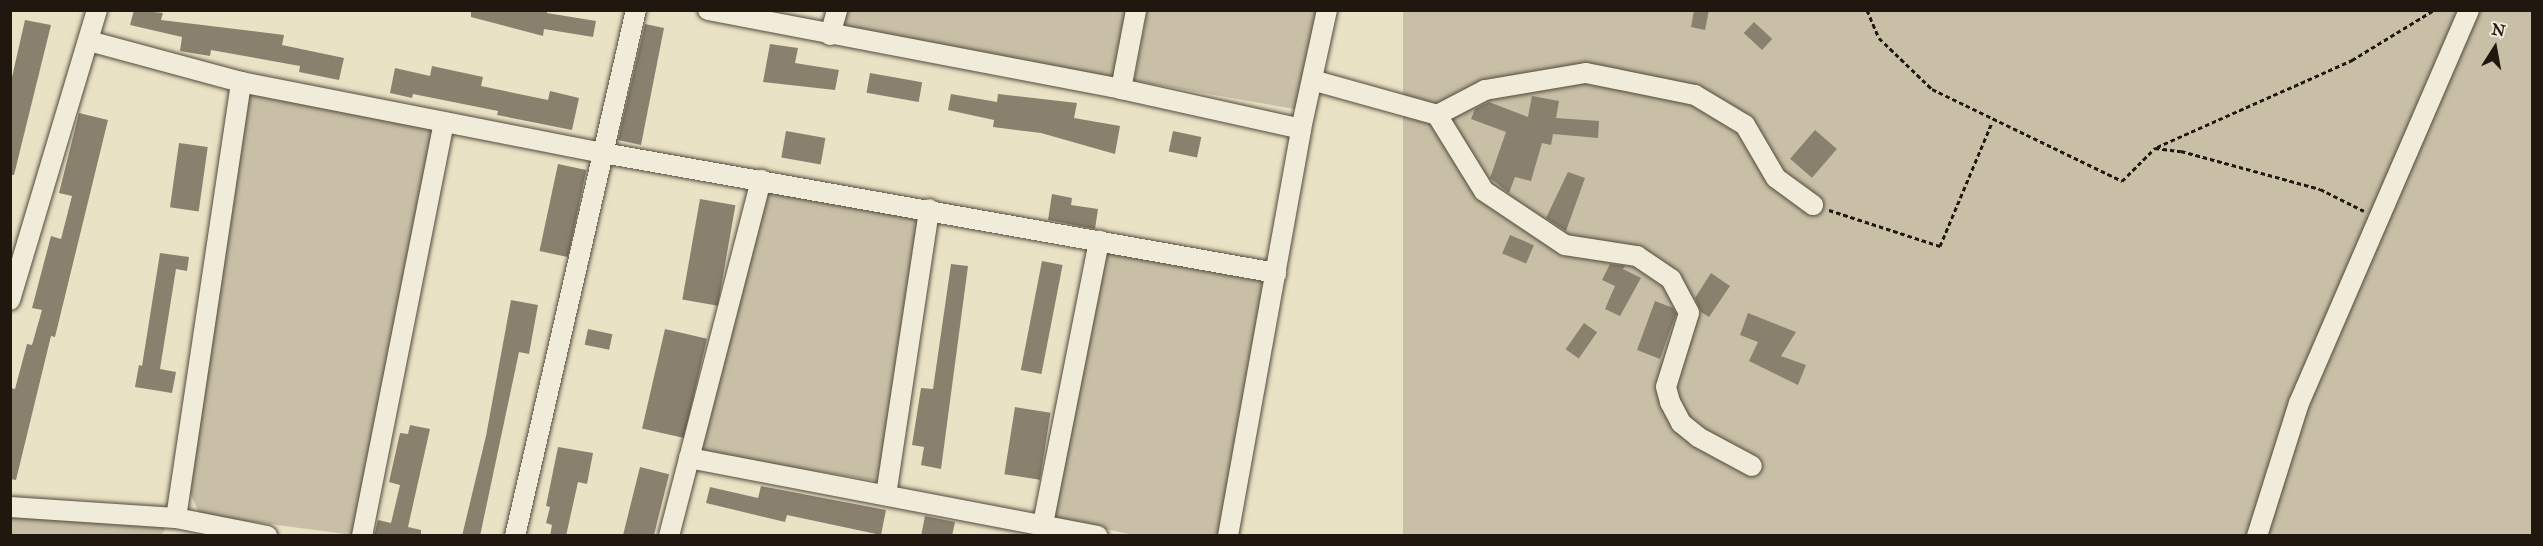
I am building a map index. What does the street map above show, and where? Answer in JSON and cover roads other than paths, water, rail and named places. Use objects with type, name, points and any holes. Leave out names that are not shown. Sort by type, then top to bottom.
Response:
[{"type":"street","points":[[10,300],[97,10]]},
{"type":"street","points":[[515,536],[636,10]]},
{"type":"street","points":[[708,10],[1121,89],[1301,129]]},
{"type":"street","points":[[830,35],[837,10]]},
{"type":"street","points":[[1121,89],[1136,10]]},
{"type":"street","points":[[1228,536],[1301,129],[1327,10]]},
{"type":"street","points":[[2257,536],[2299,403],[2469,10]]},
{"type":"street","points":[[89,41],[241,82],[444,122],[603,153],[929,209],[1276,273]]},
{"type":"street","points":[[1437,115],[1485,90],[1586,73],[1695,95],[1745,125],[1776,178],[1814,205]]},
{"type":"street","points":[[1311,80],[1437,115],[1484,191],[1565,244],[1637,256],[1671,279],[1689,313],[1666,387],[1670,402],[1681,423],[1698,437],[1752,466]]},
{"type":"street","points":[[176,518],[241,82]]},
{"type":"street","points":[[362,536],[444,122]]},
{"type":"street","points":[[669,536],[761,180]]},
{"type":"street","points":[[886,495],[929,209]]},
{"type":"street","points":[[1043,524],[1099,240]]},
{"type":"street","points":[[689,458],[1098,536]]},
{"type":"street","points":[[10,507],[176,518],[267,536]]}]
